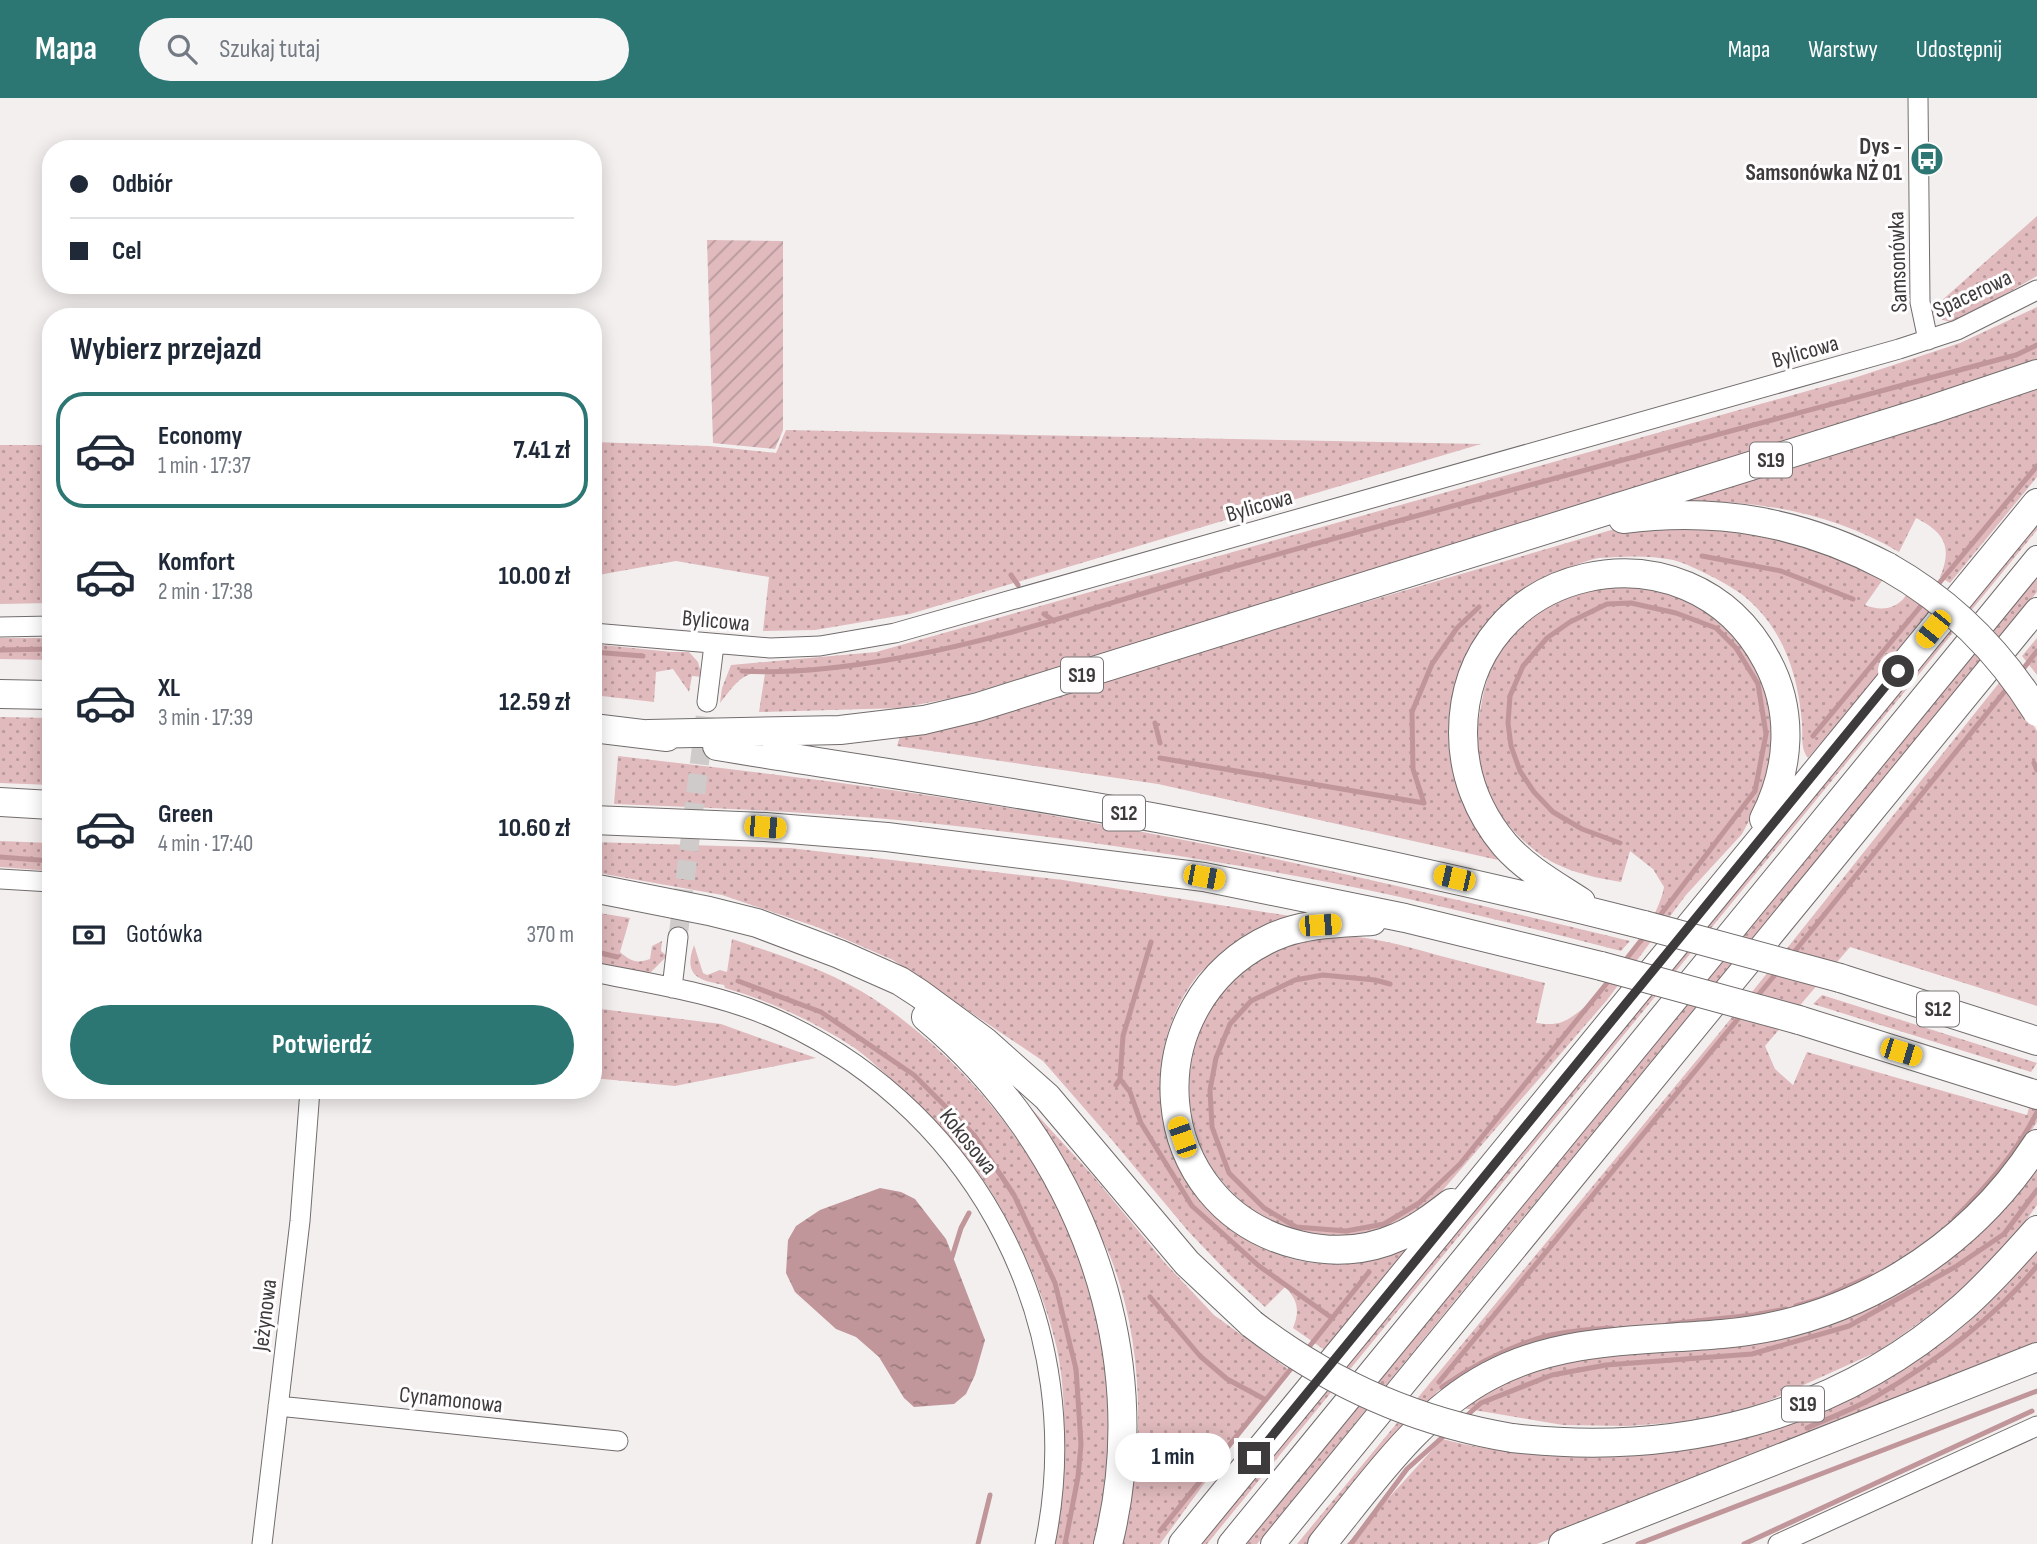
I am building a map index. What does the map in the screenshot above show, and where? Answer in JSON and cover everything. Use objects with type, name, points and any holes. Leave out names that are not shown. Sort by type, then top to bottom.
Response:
[{"type":"highway","name":"S19","points":[[648,734],[840,730],[924,720],[1048,686],[2037,374]]},
{"type":"highway","points":[[1183,1544],[2037,503]]},
{"type":"highway","points":[[1504,543],[1622,519],[1702,514],[1752,519],[1799,530],[1832,541],[1888,566],[1936,598],[1979,636],[2004,665],[2037,712]]},
{"type":"highway","points":[[1596,913],[1529,868],[1506,845],[1479,805],[1469,779],[1464,755],[1466,701],[1473,676],[1485,651],[1500,629],[1519,611],[1549,590],[1573,580],[1601,573],[1628,572],[1678,582],[1721,604],[1743,624],[1759,645],[1779,690],[1784,711],[1786,745],[1777,791],[1741,861]]},
{"type":"highway","points":[[0,694],[42,695]]},
{"type":"highway","name":"S12","points":[[602,729],[904,774],[1157,818],[1433,873],[1644,925],[1840,978],[2037,1041]]},
{"type":"highway","points":[[0,802],[42,805]]},
{"type":"highway","name":"S12","points":[[602,820],[765,827],[874,836],[1204,877],[1405,918],[1601,966],[1799,1020],[2032,1093]]},
{"type":"highway","points":[[602,890],[757,923],[865,966],[962,1049],[993,1083],[1054,1170],[1087,1238],[1102,1282],[1113,1328],[1122,1406],[1121,1474],[1108,1544]]},
{"type":"highway","points":[[1405,918],[1320,925],[1275,936],[1229,966],[1194,1008],[1181,1038],[1174,1073],[1173,1098],[1177,1121],[1198,1172],[1229,1211],[1251,1226],[1282,1241],[1307,1247],[1331,1251],[1363,1248],[1397,1238],[1429,1220],[1484,1178]]},
{"type":"highway","name":"S19","points":[[865,966],[900,981],[940,1007],[1029,1081],[1063,1114],[1187,1263],[1252,1324],[1312,1366],[1371,1397],[1436,1421],[1512,1438],[1580,1444],[1671,1440],[1736,1426],[1799,1406],[1862,1376],[1920,1340],[1978,1293],[2037,1230]]},
{"type":"highway","points":[[1322,1544],[1419,1430],[1454,1399],[1490,1375],[1526,1359],[1564,1349],[1746,1331],[1791,1322],[1850,1303],[1901,1276],[1961,1232],[2000,1193],[2037,1144]]},
{"type":"highway","points":[[1563,1544],[2037,1357]]},
{"type":"main road","points":[[1230,1544],[2037,558]]},
{"type":"main road","points":[[1273,1544],[2037,610]]},
{"type":"street","name":"Samsonówka","points":[[1918,98],[1920,302],[1928,340]]},
{"type":"street","name":"Spacerowa","points":[[1928,340],[1983,318],[2037,290]]},
{"type":"street","name":"Bylicowa","points":[[602,634],[758,648],[820,646],[895,633],[1928,340]]},
{"type":"street","points":[[0,627],[42,626]]},
{"type":"street","points":[[708,702],[714,645]]},
{"type":"street","points":[[0,879],[42,881]]},
{"type":"street","points":[[672,988],[678,937]]},
{"type":"street","name":"Kokosowa","points":[[602,974],[738,1004],[780,1021],[852,1061],[892,1091],[953,1156],[981,1195],[1003,1234],[1023,1277],[1038,1321],[1052,1390],[1056,1450],[1053,1495],[1045,1544]]},
{"type":"street","name":"Jeżynowa","points":[[262,1544],[300,1221],[309,1099]]},
{"type":"street","name":"Cynamonowa","points":[[278,1406],[618,1441]]},
{"type":"street","points":[[1778,1544],[2037,1426]]},
{"type":"shaded area","points":[[2037,216],[2037,276],[1950,322],[1934,317],[1931,310]]},
{"type":"shaded area","points":[[707,240],[783,241],[783,430],[775,449],[713,443]]},
{"type":"shaded area","points":[[2037,307],[2037,360],[2014,370],[1100,655],[962,696],[901,708],[759,712],[765,673],[744,677],[720,703],[722,688],[731,665],[876,652],[1857,377],[1960,343]]},
{"type":"shaded area","points":[[2037,384],[2037,477],[1950,583],[1940,577],[1946,557],[1943,542],[1933,529],[1916,518],[1899,552],[1848,527],[1821,518],[1740,503],[1683,501]]},
{"type":"shaded area","points":[[786,430],[1481,444],[910,614],[815,630],[763,631],[769,577],[676,561],[602,574],[602,442],[709,446],[776,453]]},
{"type":"shaded area","points":[[0,445],[42,445],[42,603],[0,604]]},
{"type":"shaded area","points":[[2037,512],[2037,530],[1207,1544],[1192,1544]]},
{"type":"shaded area","points":[[1618,528],[1764,528],[1886,575],[1865,605],[1890,608],[1900,602],[1908,592],[1933,610],[1808,758],[1803,746],[1797,687],[1786,653],[1769,622],[1738,591],[1680,562],[1644,557],[1596,558],[1536,585],[1495,614],[1477,637],[1463,666],[1451,713],[1449,744],[1454,776],[1472,820],[1498,860],[1158,784],[897,746],[900,736]]},
{"type":"shaded area","points":[[2037,574],[2037,592],[1257,1544],[1246,1544],[1693,998]]},
{"type":"shaded area","points":[[1621,586],[1654,588],[1696,603],[1711,612],[1753,655],[1778,725],[1768,785],[1742,834],[1686,895],[1607,1000],[1430,1205],[1390,1229],[1352,1239],[1314,1236],[1267,1219],[1241,1200],[1220,1178],[1204,1153],[1194,1126],[1190,1097],[1191,1067],[1198,1037],[1211,1008],[1223,991],[1248,968],[1271,953],[1312,938],[1351,936],[1376,940],[1545,983],[1536,1023],[1556,1024],[1576,1014],[1609,983],[1651,922],[1664,887],[1653,869],[1630,851],[1621,882],[1577,872],[1546,859],[1513,831],[1494,805],[1481,776],[1475,744],[1487,680],[1497,657],[1520,626],[1540,609],[1562,598]]},
{"type":"shaded area","points":[[0,638],[42,638],[42,660],[0,659]]},
{"type":"shaded area","points":[[2037,638],[2037,675],[2022,656]]},
{"type":"shaded area","points":[[602,645],[689,652],[698,662],[702,677],[692,676],[689,692],[673,669],[656,672],[654,702],[602,696]]},
{"type":"shaded area","points":[[2003,678],[2037,731],[2037,1006],[1850,947],[1765,1046],[1775,1069],[1793,1085],[1807,1052],[2027,1115],[2037,1079],[2037,1122],[2006,1169],[1966,1213],[1914,1256],[1838,1296],[1756,1318],[1563,1334],[1483,1365],[1438,1391],[1308,1544],[1297,1544],[1720,1032]]},
{"type":"shaded area","points":[[0,717],[42,718],[42,785],[0,783]]},
{"type":"shaded area","points":[[618,756],[892,790],[1127,829],[1343,874],[1630,941],[1621,951],[1341,885],[1161,853],[1041,836],[844,816],[614,804]]},
{"type":"shaded area","points":[[0,841],[42,843],[42,870],[0,867]]},
{"type":"shaded area","points":[[602,842],[790,848],[1063,880],[1290,916],[1243,938],[1202,971],[1172,1021],[1161,1070],[1164,1118],[1179,1164],[1206,1204],[1242,1236],[1286,1257],[1338,1264],[1381,1256],[1405,1248],[1410,1250],[1326,1351],[1293,1328],[1297,1316],[1296,1306],[1293,1296],[1285,1287],[1265,1307],[1232,1277],[1188,1231],[1043,1061],[893,960],[817,927],[722,895],[602,874]]},
{"type":"shaded area","points":[[602,913],[630,918],[620,952],[627,958],[634,961],[650,959],[652,946],[662,941],[661,951],[667,956],[651,972],[602,965]]},
{"type":"shaded area","points":[[732,939],[805,964],[840,980],[874,999],[910,1025],[975,1086],[1029,1157],[1052,1195],[1088,1276],[1104,1349],[1110,1438],[1096,1544],[1055,1544],[1064,1447],[1061,1373],[1051,1326],[1035,1278],[1000,1207],[974,1167],[948,1135],[863,1054],[836,1036],[789,1012],[695,975],[690,964],[694,945],[703,973],[707,975],[720,970],[727,972]]},
{"type":"shaded area","points":[[1822,995],[2037,1063],[2031,1072],[1813,1004]]},
{"type":"shaded area","points":[[602,1009],[721,1024],[816,1058],[675,1086],[602,1079]]},
{"type":"shaded area","points":[[1029,1106],[1094,1177],[1165,1263],[1214,1315],[1288,1369],[1160,1544],[1120,1544],[1129,1510],[1138,1437],[1138,1399],[1130,1325],[1110,1256]]},
{"type":"shaded area","points":[[2037,1165],[2037,1205],[2013,1238],[1959,1294],[1881,1350],[1744,1412],[1682,1422],[1627,1426],[1563,1425],[1462,1408],[1516,1374],[1588,1355],[1793,1334]]},
{"type":"shaded area","points":[[2037,1250],[2037,1347],[1729,1471],[1537,1544],[1347,1544],[1442,1439],[1537,1455],[1634,1454],[1683,1449],[1731,1439],[1778,1427],[1835,1406],[1882,1381],[1954,1334],[2010,1282]]},
{"type":"water","points":[[880,1188],[901,1192],[915,1199],[946,1239],[985,1340],[975,1375],[966,1394],[954,1404],[914,1407],[904,1398],[879,1357],[856,1337],[836,1329],[795,1292],[786,1273],[788,1240],[796,1226],[820,1210]]},
{"type":"waterway","points":[[742,671],[780,672],[836,668],[975,642],[1417,516],[2016,355],[2037,345]]},
{"type":"waterway","points":[[1935,588],[2037,466]]},
{"type":"waterway","points":[[1702,556],[1781,571],[1853,599]]},
{"type":"waterway","points":[[1011,575],[1018,585]]},
{"type":"waterway","points":[[1813,736],[1925,601]]},
{"type":"waterway","points":[[1620,843],[1582,829],[1553,812],[1534,792],[1520,771],[1511,746],[1508,723],[1510,696],[1523,666],[1547,638],[1570,622],[1607,604],[1631,603],[1676,613],[1716,628],[1736,648],[1758,684],[1766,734],[1755,791],[1658,918]]},
{"type":"waterway","points":[[1160,758],[1424,803],[1413,769],[1412,712],[1432,664],[1457,628],[1479,607]]},
{"type":"waterway","points":[[1044,614],[1054,621]]},
{"type":"waterway","points":[[0,650],[42,649]]},
{"type":"waterway","points":[[2020,673],[2037,651]]},
{"type":"waterway","points":[[602,653],[643,656]]},
{"type":"waterway","points":[[1791,956],[2009,686]]},
{"type":"waterway","points":[[1155,723],[1160,743]]},
{"type":"waterway","points":[[2034,763],[2037,770]]},
{"type":"waterway","points":[[0,857],[42,860]]},
{"type":"waterway","points":[[1624,962],[1646,934]]},
{"type":"waterway","points":[[1116,1085],[1120,1079],[1123,1036],[1151,942]]},
{"type":"waterway","points":[[602,953],[617,957]]},
{"type":"waterway","points":[[1755,999],[1778,971]]},
{"type":"waterway","points":[[1390,984],[1323,975],[1295,980],[1251,1001],[1230,1024],[1216,1058],[1210,1090],[1212,1127],[1229,1173],[1264,1208],[1296,1227],[1346,1231],[1384,1224],[1419,1203],[1460,1164],[1611,978]]},
{"type":"waterway","points":[[738,981],[821,1012],[914,1075],[974,1135],[1014,1195],[1055,1283],[1076,1369],[1081,1444],[1078,1477],[1065,1544]]},
{"type":"waterway","points":[[1439,1382],[1742,1014]]},
{"type":"waterway","points":[[1120,1079],[1130,1092],[1141,1123],[1192,1206],[1259,1266],[1332,1318]]},
{"type":"waterway","points":[[1954,1219],[2000,1169],[2037,1112]]},
{"type":"waterway","points":[[1464,1418],[1481,1403],[1552,1375],[1606,1365],[1752,1354],[1849,1326],[1955,1267],[2004,1234],[2037,1190]]},
{"type":"waterway","points":[[952,1257],[969,1213]]},
{"type":"waterway","points":[[1807,1428],[1875,1397],[1941,1354],[2002,1304],[2037,1266]]},
{"type":"waterway","points":[[1305,1352],[1369,1272]]},
{"type":"waterway","points":[[1796,1306],[1820,1299],[1871,1276]]},
{"type":"waterway","points":[[1150,1297],[1200,1356],[1227,1379],[1266,1400]]},
{"type":"waterway","points":[[1668,1324],[1786,1309]]},
{"type":"waterway","points":[[1442,1387],[1487,1360],[1536,1339],[1612,1328]]},
{"type":"waterway","points":[[1160,1531],[1294,1365]]},
{"type":"waterway","points":[[1638,1544],[2037,1391]]},
{"type":"waterway","points":[[1744,1544],[2032,1411]]},
{"type":"waterway","points":[[1351,1544],[1407,1469],[1446,1434]]},
{"type":"waterway","points":[[978,1544],[990,1495]]},
{"type":"tunnel","points":[[678,937],[707,702]]},
{"type":"place","name":"Dys - Samsonówka NŻ 01","points":[[1927,159]]},
{"type":"route","points":[[1254,1458],[1898,671]]}]
